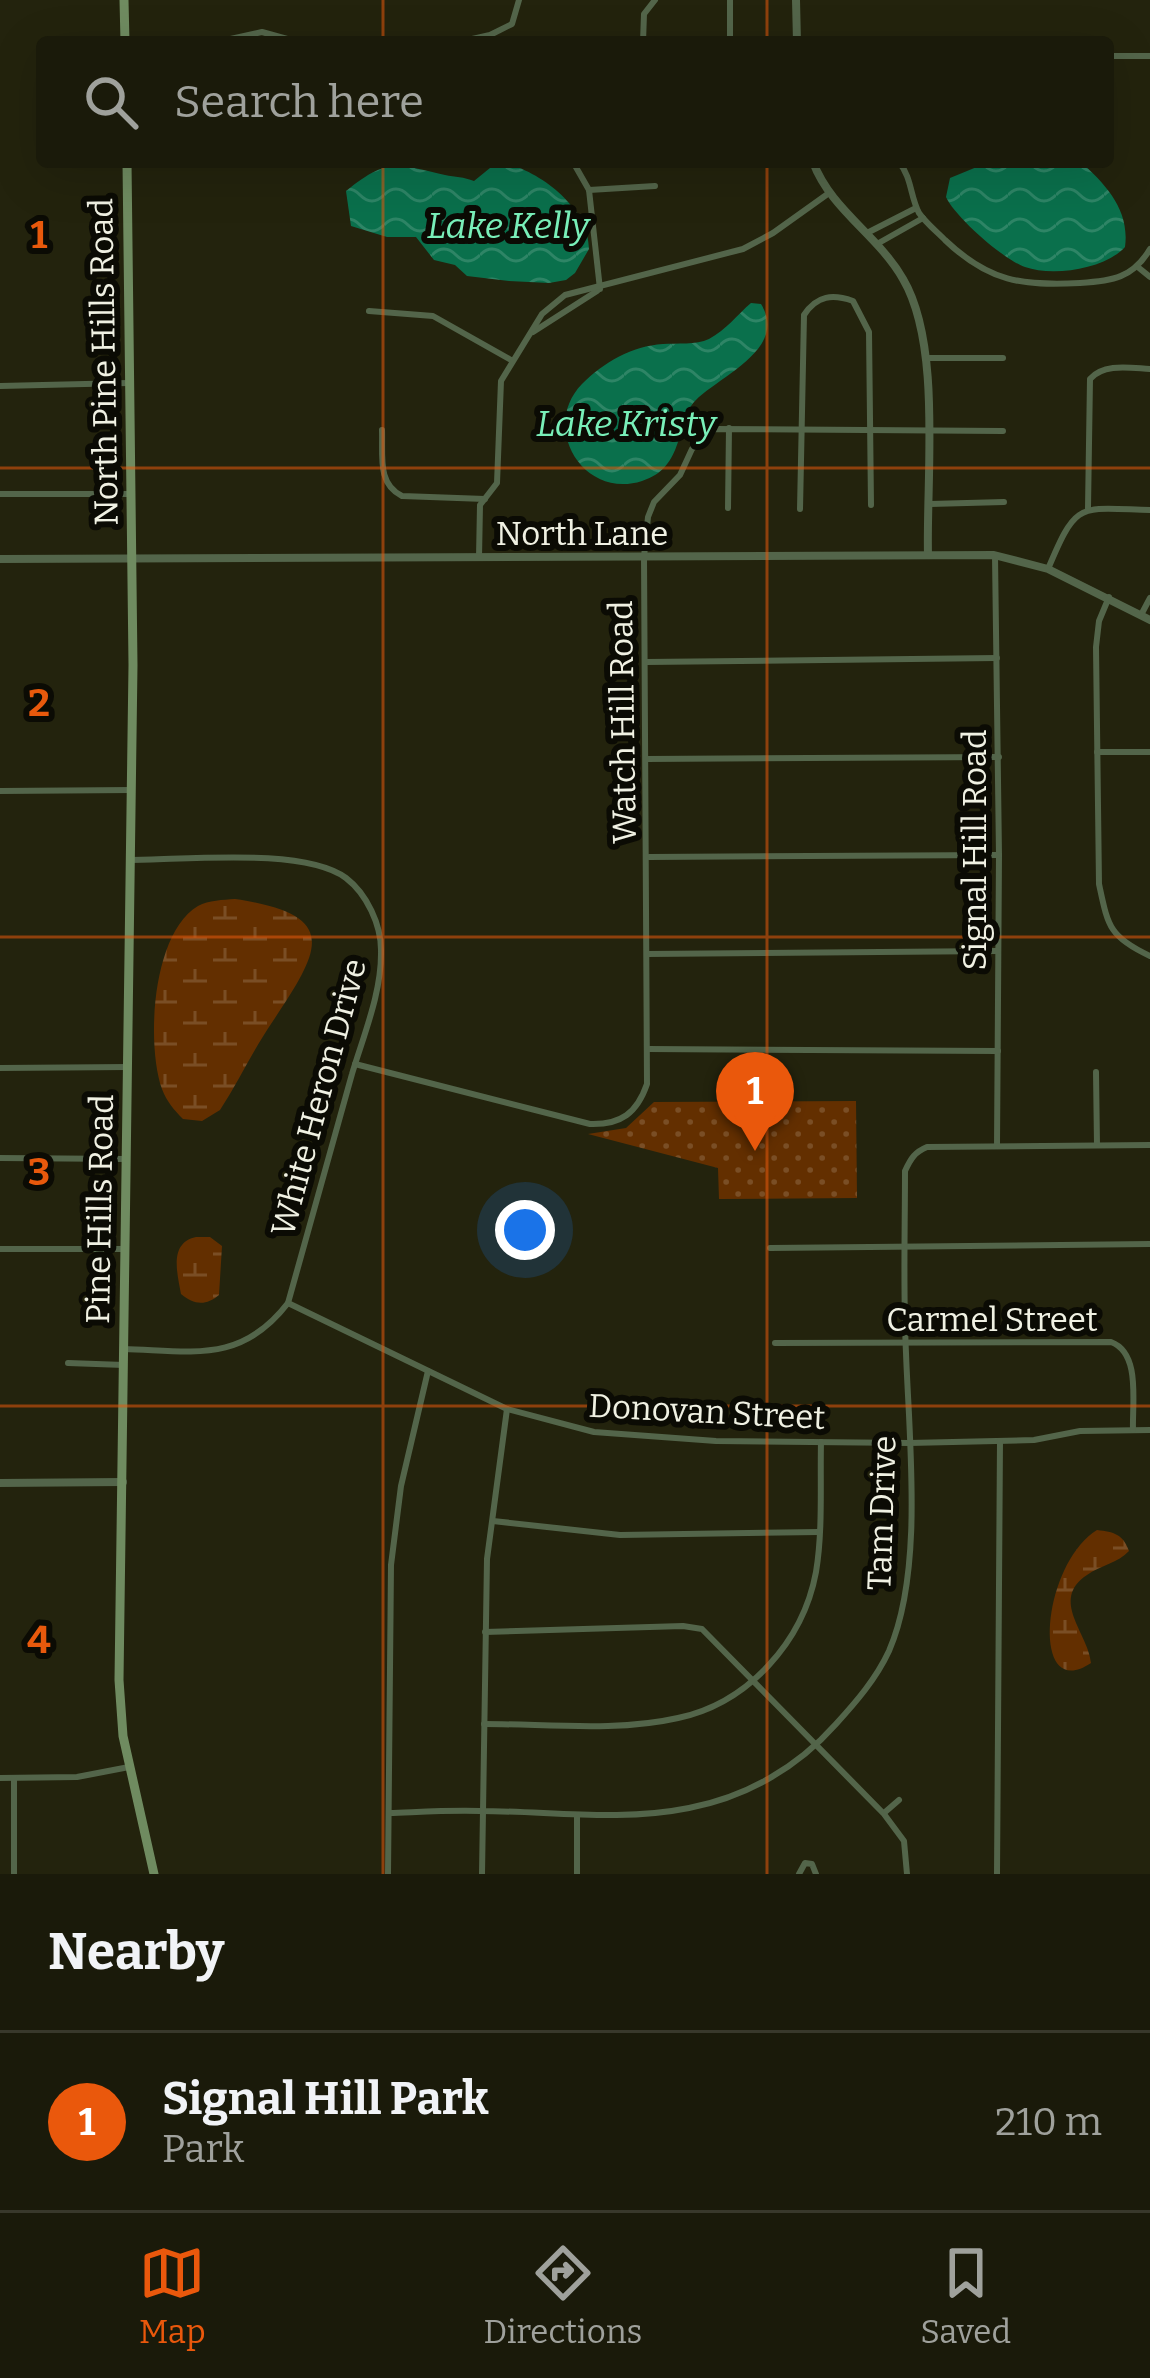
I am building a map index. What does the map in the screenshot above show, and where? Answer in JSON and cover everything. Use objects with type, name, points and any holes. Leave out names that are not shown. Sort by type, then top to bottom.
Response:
[{"type":"main road","points":[[124,0],[125,36]]},
{"type":"main road","name":"North Pine Hills Road","points":[[127,168],[133,561]]},
{"type":"main road","name":"Pine Hills Road","points":[[133,561],[120,1693],[150,1874]]},
{"type":"street","points":[[486,36],[512,24],[519,0]]},
{"type":"street","points":[[643,36],[644,14],[655,0]]},
{"type":"street","points":[[730,0],[730,36]]},
{"type":"street","points":[[796,0],[797,36]]},
{"type":"street","points":[[244,36],[262,32],[276,36]]},
{"type":"street","points":[[1114,56],[1150,56]]},
{"type":"street","points":[[576,168],[589,190],[601,289]]},
{"type":"street","points":[[816,168],[829,194],[877,244],[908,286],[921,326],[926,358],[928,555]]},
{"type":"street","points":[[902,168],[923,218],[963,257],[1002,280],[1042,286],[1106,282],[1139,268],[1150,249]]},
{"type":"street","points":[[589,190],[655,186]]},
{"type":"street","points":[[479,557],[479,514],[497,482],[501,381],[554,302],[743,249],[829,194]]},
{"type":"street","points":[[867,233],[916,208]]},
{"type":"street","points":[[877,244],[923,218]]},
{"type":"street","points":[[1139,268],[1150,277]]},
{"type":"street","points":[[800,509],[804,315],[811,304],[840,296],[854,301],[869,332],[871,505]]},
{"type":"street","points":[[369,311],[433,316],[511,360]]},
{"type":"street","points":[[926,358],[1003,358]]},
{"type":"street","points":[[1088,508],[1088,386],[1096,371],[1150,369]]},
{"type":"street","points":[[0,386],[130,383]]},
{"type":"street","points":[[728,508],[729,428],[1003,430]]},
{"type":"street","name":"Watch Hill Road","points":[[355,1064],[606,1125],[628,1117],[641,1102],[648,1049],[644,557],[648,518],[654,502],[680,475],[692,448],[704,435],[729,428]]},
{"type":"street","points":[[382,430],[384,481],[393,492],[484,499]]},
{"type":"street","points":[[0,494],[132,494]]},
{"type":"street","points":[[927,504],[1004,502]]},
{"type":"street","points":[[1048,569],[1069,521],[1088,508],[1150,510]]},
{"type":"street","name":"North Lane","points":[[0,559],[994,555],[1048,569],[1147,617]]},
{"type":"street","name":"Signal Hill Road","points":[[994,555],[997,1146]]},
{"type":"street","points":[[1109,597],[1099,621],[1096,647],[1099,884],[1106,919],[1115,936],[1150,956]]},
{"type":"street","points":[[1147,617],[1150,598]]},
{"type":"street","points":[[646,662],[997,658]]},
{"type":"street","points":[[1097,752],[1150,752]]},
{"type":"street","points":[[646,759],[998,757]]},
{"type":"street","points":[[0,791],[132,790]]},
{"type":"street","points":[[648,857],[999,855]]},
{"type":"street","name":"White Heron Drive","points":[[131,860],[288,860],[321,866],[346,878],[372,912],[382,946],[376,989],[288,1303]]},
{"type":"street","points":[[647,954],[998,951]]},
{"type":"street","points":[[648,1049],[998,1051]]},
{"type":"street","points":[[0,1068],[128,1067]]},
{"type":"street","points":[[1096,1072],[1097,1145]]},
{"type":"street","points":[[997,1146],[1150,1144]]},
{"type":"street","name":"Tam Drive","points":[[389,1813],[654,1813],[715,1802],[769,1780],[818,1744],[863,1694],[889,1650],[903,1603],[909,1547],[905,1171],[916,1151],[927,1147],[997,1146]]},
{"type":"street","points":[[0,1158],[127,1159]]},
{"type":"street","points":[[770,1248],[1150,1244]]},
{"type":"street","points":[[0,1249],[126,1249]]},
{"type":"street","points":[[124,1348],[205,1351],[236,1346],[273,1323],[288,1303]]},
{"type":"street","name":"Donovan Street","points":[[288,1303],[507,1409],[591,1432],[629,1437],[909,1443],[1150,1430]]},
{"type":"street","name":"Carmel Street","points":[[775,1343],[1120,1345],[1129,1356],[1133,1430]]},
{"type":"street","points":[[68,1363],[124,1365]]},
{"type":"street","points":[[388,1874],[391,1565],[401,1486],[428,1371]]},
{"type":"street","points":[[482,1874],[485,1632],[492,1521],[507,1409]]},
{"type":"street","points":[[997,1874],[1000,1441]]},
{"type":"street","points":[[484,1724],[638,1724],[679,1718],[713,1707],[755,1679],[780,1653],[803,1615],[816,1572],[821,1442]]},
{"type":"street","points":[[0,1483],[122,1482]]},
{"type":"street","points":[[492,1521],[620,1535],[819,1532]]},
{"type":"street","points":[[485,1632],[702,1629],[884,1814],[904,1841],[908,1874]]},
{"type":"street","points":[[0,1778],[77,1777],[130,1767]]},
{"type":"street","points":[[14,1778],[14,1874]]},
{"type":"street","points":[[884,1814],[899,1799]]},
{"type":"street","points":[[577,1815],[578,1874]]},
{"type":"street","points":[[800,1874],[805,1863],[812,1864],[816,1874]]},
{"type":"green space","points":[[235,899],[293,915],[312,939],[310,955],[220,1110],[202,1121],[183,1119],[166,1098],[157,1069],[154,1018],[162,964],[183,920],[198,906]]},
{"type":"green space","points":[[856,1101],[857,1198],[719,1199],[718,1168],[588,1134],[626,1128],[654,1102]]},
{"type":"green space","points":[[196,1237],[210,1237],[222,1246],[219,1295],[205,1302],[181,1294],[178,1277],[178,1252]]},
{"type":"green space","points":[[1097,1530],[1117,1535],[1129,1551],[1087,1575],[1071,1595],[1074,1618],[1091,1663],[1071,1670],[1058,1664],[1051,1648],[1054,1598],[1078,1547]]},
{"type":"water","name":"Lake Kelly","points":[[383,168],[413,168],[474,181],[490,168],[520,168],[560,194],[587,234],[589,249],[575,273],[549,283],[467,276],[455,265],[434,260],[416,237],[387,237],[351,226],[346,191]]},
{"type":"water","points":[[974,168],[1087,168],[1120,210],[1125,247],[1105,261],[1078,269],[1025,267],[993,247],[951,205],[946,197],[950,178]]},
{"type":"water","name":"Lake Kristy","points":[[751,303],[761,304],[766,335],[748,360],[695,401],[666,466],[642,481],[621,484],[586,470],[574,456],[565,420],[582,384],[630,352],[709,339]]},
{"type":"place","name":"Signal Hill Park","points":[[755,1151]]}]
